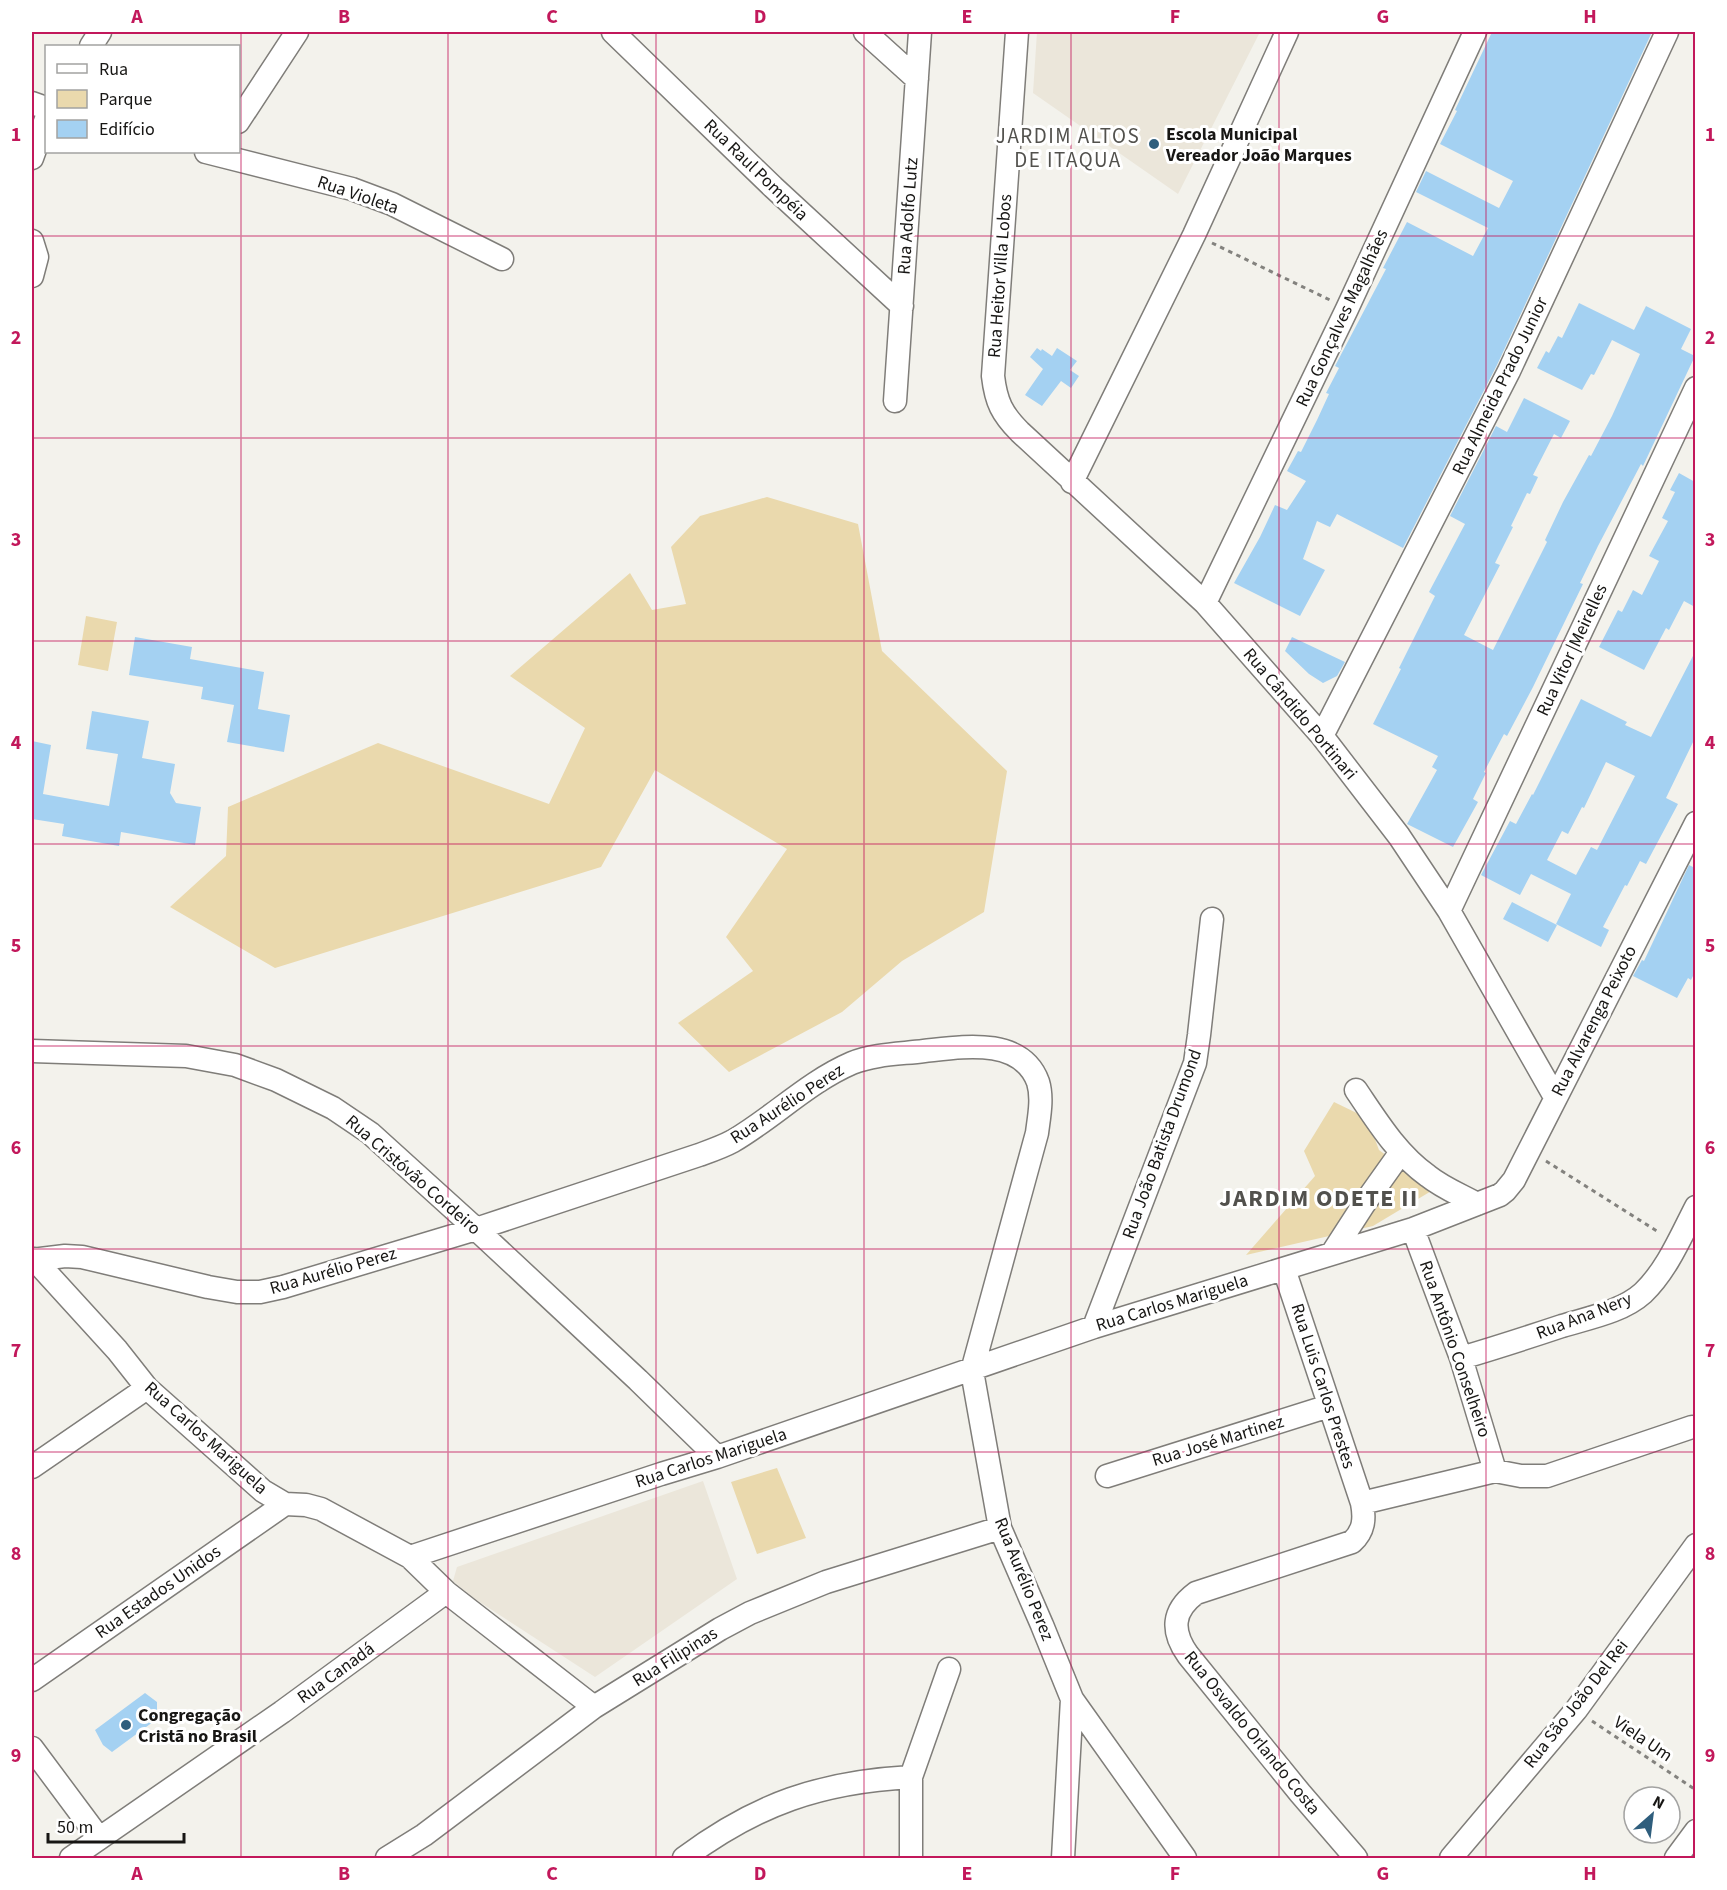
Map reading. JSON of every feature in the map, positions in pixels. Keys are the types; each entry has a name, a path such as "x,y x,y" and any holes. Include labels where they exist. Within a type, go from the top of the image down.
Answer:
{"street":[{"path":"92,45 100,32"},
{"path":"240,119 297,32"},
{"name":"Rua Raul Pompéia","path":"613,32 773,187 902,306"},
{"path":"865,32 917,79"},
{"name":"Rua Adolfo Lutz","path":"895,401 920,32"},
{"name":"Rua Heitor Villa Lobos","path":"993,376 1017,32"},
{"path":"1072,482 1194,235 1287,32"},
{"name":"Rua Gonçalves Magalhães","path":"1205,603 1347,309 1475,32"},
{"name":"Rua Almeida Prado Junior","path":"1322,736 1509,371 1667,32"},
{"path":"32,158 45,122"},
{"name":"Rua Violeta","path":"218,153 352,189 392,204 502,259"},
{"name":"Rua Cândido Portinari","path":"993,376 995,392 1005,417 1072,482 1205,603 1322,736 1399,836 1449,911 1555,1097"},
{"name":"Rua Vitor |Meirelles","path":"1449,911 1695,388"},
{"name":"Rua Alvarenga Peixoto","path":"1477,1204 1505,1191 1514,1180 1695,823"},
{"name":"Rua João Batista Drumond","path":"1094,1327 1195,1063 1212,919"},
{"name":"Rua Aurélio Perez","path":"33,1260 65,1256 82,1257 208,1287 237,1292 260,1292 476,1228 699,1155 731,1142 831,1073 853,1062 870,1057 972,1046 1005,1052 1027,1066 1038,1082 1040,1109 1037,1132 972,1371 1000,1528 1072,1699 1063,1858"},
{"name":"Rua Cristóvão Cordeiro","path":"32,1051 186,1056 235,1065 276,1080 333,1108 370,1134 476,1228 717,1457"},
{"path":"1356,1090 1401,1152 1428,1176 1477,1204"},
{"path":"1333,1252 1401,1152"},
{"name":"Rua Carlos Mariguela","path":"33,1260 117,1350 147,1388 263,1491 285,1504 306,1505 321,1509 410,1557 717,1457 972,1371 1094,1327 1413,1229 1477,1204"},
{"name":"Rua Ana Nery","path":"1461,1358 1597,1316 1627,1304 1652,1282 1677,1244 1695,1207"},
{"name":"Rua Antônio Conselheiro","path":"1413,1229 1461,1358 1495,1471"},
{"name":"Rua Luis Carlos Prestes","path":"1284,1269 1362,1503"},
{"path":"32,1467 147,1388"},
{"name":"Rua José Martinez","path":"1107,1476 1329,1406"},
{"path":"1362,1503 1495,1471 1521,1476 1547,1476 1692,1427"},
{"name":"Rua Osvaldo Orlando Costa","path":"1356,1858 1188,1655 1177,1634 1179,1612 1185,1602 1196,1593 1352,1542 1358,1536 1365,1517 1362,1503"},
{"name":"Rua Estados Unidos","path":"32,1680 285,1504"},
{"name":"Rua Filipinas","path":"387,1858 424,1835 594,1707 720,1629 750,1613 826,1582 1000,1528"},
{"name":"Rua São João Del Rei","path":"1451,1858 1576,1710 1695,1545"},
{"path":"410,1557 446,1592 594,1707"},
{"name":"Rua Canadá","path":"71,1858 282,1712 446,1592"},
{"path":"911,1858 911,1777 949,1669"},
{"path":"1072,1699 1185,1858"},
{"path":"32,1748 99,1838"},
{"path":"684,1858 716,1835 756,1812 792,1798 852,1783 911,1777"},
{"path":"1676,1858 1695,1831"}],"path":[{"path":"1194,235 1347,309"},
{"path":"1529,1150 1677,1244"},
{"name":"Viela Um","path":"1576,1710 1695,1790"}],"shaded area":[{"name":"Escola Municipal Vereador João Marques","path":"1037,32 1260,32 1178,194 1033,93"},
{"path":"703,1481 737,1579 595,1677 472,1597 453,1581 457,1567"}],"green space":[{"path":"767,497 858,524 882,651 1007,771 984,912 902,961 842,1012 729,1072 678,1023 753,971 726,937 787,849 655,770 601,867 275,968 170,907 226,856 228,807 378,743 549,804 585,728 510,676 630,573 652,610 686,604 671,547 700,516"},
{"path":"86,616 117,622 108,671 78,665"},
{"path":"1334,1102 1367,1118 1379,1150 1433,1190 1373,1226 1246,1255 1315,1176 1304,1151"},
{"path":"777,1468 806,1538 757,1554 731,1482"}],"building":[{"path":"1492,32 1652,32 1497,365 1403,548 1337,514 1330,527 1317,521 1303,559 1325,570 1300,616 1234,583 1275,505 1287,510 1306,481 1287,471 1298,451 1301,452 1317,420 1329,394 1326,393 1339,368 1335,366 1386,269 1383,268 1407,222 1473,256 1488,228 1416,192 1426,171 1499,208 1513,181 1440,144"},
{"path":"1579,303 1634,330 1646,306 1691,329 1681,349 1695,356 1643,466 1641,464 1598,546 1580,583 1583,584 1533,687 1507,736 1504,734 1484,772 1486,773 1473,799 1478,802 1453,847 1407,824 1437,770 1432,767 1438,756 1373,724 1435,596 1429,592 1465,524 1450,516 1496,426 1507,432 1524,398 1570,421 1561,438 1554,434 1533,475 1538,477 1530,494 1527,493 1511,526 1513,527 1495,563 1500,565 1464,635 1493,650 1547,542 1545,540 1563,502 1612,416 1640,354 1612,340 1594,375 1591,374 1582,390 1537,368 1546,351 1549,353 1558,336 1562,338"},
{"path":"1037,348 1052,356 1057,348 1077,361 1070,370 1079,376 1071,388 1061,381 1042,406 1025,395 1043,369 1030,357"},
{"path":"1679,473 1695,482 1695,607 1684,601 1669,630 1666,628 1644,670 1599,647 1618,610 1622,612 1633,590 1642,595 1659,561 1649,556 1668,521 1662,518 1675,492 1670,490"},
{"path":"135,637 192,647 190,659 264,672 258,709 290,715 284,752 227,742 234,705 201,699 203,687 129,675"},
{"path":"1292,637 1345,662 1337,676 1323,683 1309,674 1285,651"},
{"path":"1695,652 1695,738 1666,798 1678,804 1646,864 1640,861 1627,886 1625,885 1603,927 1609,930 1601,947 1556,924 1571,894 1531,874 1520,895 1481,875 1510,821 1516,824 1533,795 1581,699 1627,722 1625,725 1651,737","holes":["1606,762 1635,776 1597,850 1591,847 1576,875 1547,860 1562,831 1568,834 1582,807 1584,808"]},
{"path":"92,711 149,721 142,758 175,764 170,793 176,803 201,807 195,845 121,832 119,846 62,836 64,824 32,819 32,741 51,745 43,794 109,806 118,754 86,749"},
{"path":"1689,865 1695,868 1695,972 1691,980 1688,978 1677,998 1633,976 1642,960 1644,961"},
{"path":"1512,902 1557,925 1548,942 1503,919"},
{"name":"Congregação Cristã no Brasil","path":"145,1693 157,1702 157,1719 112,1752 103,1745 95,1730"}],"place":[{"name":"Escola Municipal Vereador João Marques","path":"1154,144"},
{"name":"Congregação Cristã no Brasil","path":"126,1725"}],"district":[{"name":"JARDIM ALTOS DE ITAQUA","path":"1068,148"},
{"name":"JARDIM ODETE II","path":"1319,1198"}]}
